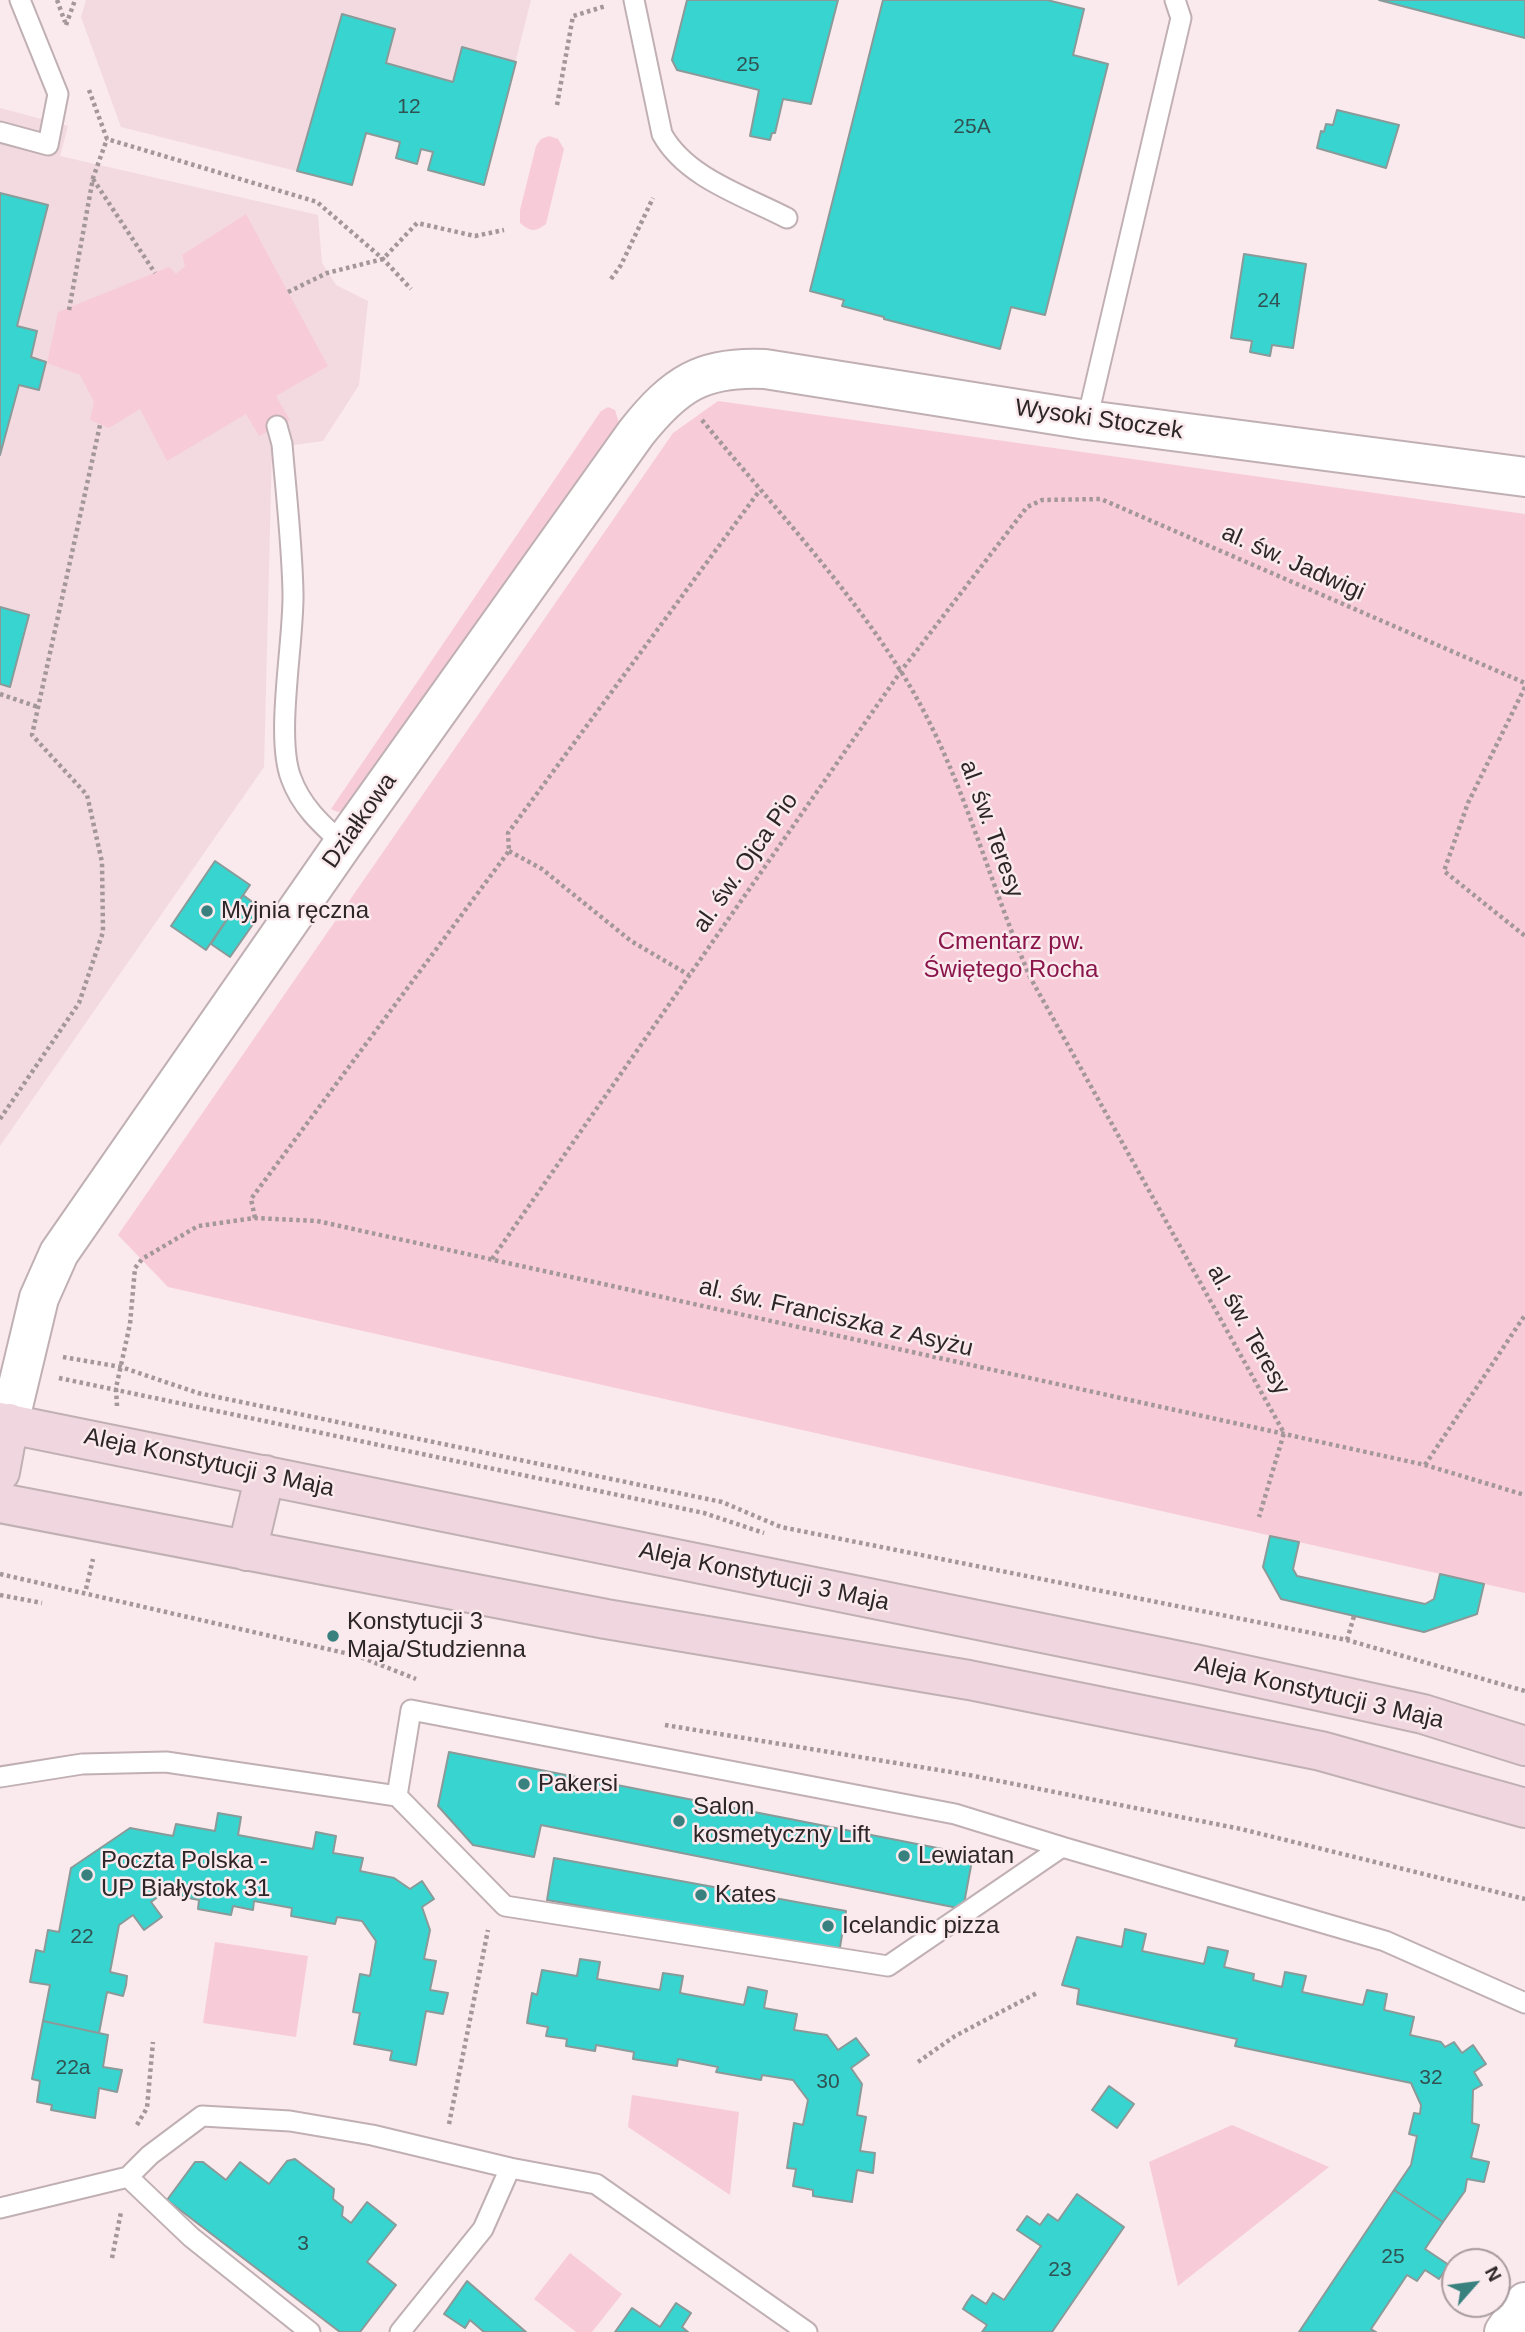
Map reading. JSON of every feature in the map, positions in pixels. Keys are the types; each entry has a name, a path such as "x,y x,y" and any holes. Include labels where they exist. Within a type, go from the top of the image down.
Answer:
{"main road":[{"path":"0,1472 5,1422"},
{"name":"Aleja Konstytucji 3 Maja","path":"5,1422 1226,1671 1423,1714 1525,1746"},
{"path":"247,1552 265,1475"},
{"path":"0,1503 606,1619 969,1680 1240,1734 1321,1751 1525,1808"}],"street":[{"name":"Wysoki Stoczek","path":"687,402 723,369 765,369 1087,420 1525,477"},
{"name":"Działkowa","path":"5,1422 22,1372 39,1298 59,1253 343,844 636,433 687,402"},
{"path":"1504,2332 1525,2302"}],"lane":[{"path":"0,132 48,145 58,94 20,0"},
{"path":"634,0 662,134 668,144 694,170 787,218"},
{"path":"1087,420 1181,18 1175,0"},
{"path":"277,426 282,444 293,593 286,735 289,775 298,796 313,816 343,844"},
{"path":"397,1796 411,1710 955,1814 1385,1941 1525,2003"},
{"path":"0,1777 82,1764 166,1762 397,1796 505,1906 888,1966 1062,1847"},
{"path":"0,2208 128,2177 150,2155 202,2116 290,2121 372,2135 510,2168 596,2184 807,2332"},
{"path":"401,2330 482,2229 510,2168"},
{"path":"128,2177 191,2237 310,2332"}],"path":[{"path":"57,0 71,38"},
{"path":"66,26 75,0"},
{"path":"557,105 573,16 612,4"},
{"path":"69,310 93,178 107,139 84,76"},
{"path":"89,113 98,115"},
{"path":"107,139 317,202 383,260 411,289"},
{"path":"93,178 155,273"},
{"path":"611,279 621,265 653,198"},
{"path":"288,292 327,272 383,260 417,223 475,236 505,230"},
{"name":"al. św. Teresy","path":"687,402 841,588 901,671 950,766 985,853 1004,916 1030,977 1284,1433"},
{"path":"0,1119 79,1003 103,932 102,862 87,795 32,735 100,425"},
{"path":"255,1218 251,1199 509,851 508,833 760,490"},
{"name":"al. św. Jadwigi","path":"1042,500 1090,498 1111,503 1525,685"},
{"name":"al. św. Ojca Pio","path":"492,1259 901,671 1016,518 1027,507 1042,500"},
{"path":"1525,685 1468,803 1444,871 1525,936"},
{"path":"0,694 38,707"},
{"path":"509,851 542,870 631,941 689,975"},
{"name":"al. św. Franciszka z Asyżu","path":"121,1367 134,1299 135,1268 142,1259 198,1226 255,1218 317,1222 1284,1433 1425,1465 1525,1495"},
{"path":"1425,1465 1525,1315"},
{"path":"116,1388 121,1367 198,1393 722,1502 781,1527 1347,1640 1525,1691"},
{"path":"22,1372 116,1388 704,1513 769,1535"},
{"path":"1259,1517 1284,1433"},
{"path":"0,1574 358,1656 417,1679"},
{"path":"0,1595 42,1603"},
{"path":"1347,1640 1354,1616"},
{"path":"654,1723 969,1775 1227,1826 1525,1899"},
{"path":"446,2153 452,2106 495,1895"},
{"path":"918,2062 955,2036 1037,1993"},
{"path":"132,2135 147,2108 153,2042"},
{"path":"112,2258 128,2177"}],"shaded area":[{"path":"86,0 531,0 484,185 428,170 433,151 421,149 417,164 396,158 400,142 367,133 352,185 121,127 81,17"},
{"path":"0,108 68,126 60,156 318,215 322,263 336,285 368,301 359,385 323,441 272,448 264,767 0,1146"}],"green space":[{"path":"549,136 558,139 564,149 546,224 536,230 530,229 520,223 520,210 536,146 541,139"},
{"path":"246,214 328,366 276,396 290,420 259,436 246,414 167,461 140,409 109,428 90,420 94,402 80,375 47,363 58,312 169,267 176,274 185,266 182,255"},
{"name":"Cmentarz pw. Świętego Rocha","path":"718,401 1525,514 1525,1593 168,1287 118,1235 673,433"},
{"path":"608,407 615,410 619,423 615,434 350,809 338,812 331,809 601,411"},
{"path":"215,1942 308,1956 296,2037 203,2023"},
{"path":"632,2095 739,2112 730,2195 628,2127"},
{"path":"1232,2125 1329,2167 1178,2286 1149,2162"},
{"path":"570,2253 622,2294 592,2332 576,2332 534,2299"}],"building":[{"path":"687,0 838,0 811,104 783,99 775,133 772,133 770,140 750,136 759,90 677,70 672,60"},
{"path":"883,0 1047,0 1084,9 1073,55 1108,64 1045,315 1011,307 1000,349 884,319 842,306 844,300 810,291"},
{"path":"1379,0 1525,0 1525,38"},
{"path":"342,14 395,29 386,63 453,82 462,47 516,62 484,185 428,170 433,152 421,149 417,164 396,158 400,142 366,133 352,185 297,171"},
{"path":"1337,110 1399,125 1386,168 1317,148 1321,131 1324,132 1326,124 1333,125"},
{"path":"0,193 48,205 17,326 37,331 31,357 46,362 39,390 19,385 0,455"},
{"path":"1244,254 1306,264 1293,348 1272,345 1270,356 1250,352 1252,341 1231,338"},
{"path":"0,607 29,615 10,687 0,684"},
{"name":"Myjnia ręczna","path":"215,861 250,885 206,950 171,926"},
{"path":"243,895 263,910 230,957 211,944"},
{"path":"1270,1536 1299,1542 1293,1569 1297,1576 1425,1604 1434,1599 1440,1574 1484,1584 1477,1614 1424,1632 1281,1599 1263,1567"},
{"path":"449,1752 973,1855 963,1909 541,1825 534,1857 473,1845 438,1806"},
{"path":"218,1813 241,1817 238,1835 313,1849 316,1832 336,1836 333,1853 363,1858 360,1871 394,1878 410,1889 422,1881 434,1899 422,1907 430,1930 424,1959 436,1961 430,1990 448,1993 443,2014 426,2011 416,2065 390,2060 392,2051 354,2044 360,2013 353,2012 360,1974 370,1976 376,1941 362,1921 337,1917 335,1924 291,1916 292,1908 254,1901 253,1910 233,1906 231,1915 198,1909 199,1900 163,1893 151,1902 162,1917 144,1930 133,1915 119,1925 110,1972 127,1976 126,1985 123,1996 107,1992 99,2033 43,2021 50,1985 30,1982 36,1950 44,1952 48,1930 59,1932 71,1868 130,1828 173,1836 176,1824 215,1831"},
{"path":"554,1858 846,1911 839,1953 547,1900"},
{"path":"1125,1929 1146,1934 1142,1951 1204,1964 1208,1947 1228,1951 1224,1967 1254,1974 1253,1980 1282,1987 1285,1972 1306,1976 1302,1992 1363,2005 1367,1990 1387,1994 1384,2010 1414,2017 1410,2035 1441,2042 1445,2047 1454,2042 1462,2053 1473,2045 1486,2064 1474,2072 1482,2085 1473,2090 1472,2123 1479,2125 1471,2158 1489,2162 1484,2182 1467,2179 1465,2191 1443,2222 1394,2190 1411,2165 1417,2136 1409,2134 1414,2113 1420,2114 1421,2105 1411,2083 1235,2046 1237,2039 1077,2004 1079,1989 1062,1985 1077,1937 1122,1947"},
{"path":"580,1959 600,1962 597,1979 660,1990 663,1973 683,1976 680,1993 744,2005 748,1987 767,1991 764,2008 797,2014 794,2030 827,2035 838,2050 856,2038 869,2055 851,2068 862,2084 857,2115 866,2117 860,2151 875,2153 873,2173 857,2170 852,2202 813,2196 813,2190 793,2186 796,2169 787,2168 794,2123 803,2125 808,2100 793,2080 762,2075 761,2080 716,2072 718,2067 678,2059 677,2066 633,2059 634,2052 596,2045 595,2051 566,2046 567,2039 546,2036 548,2027 527,2023 532,1993 537,1995 542,1970 577,1976"},
{"path":"43,2021 108,2035 103,2067 122,2070 117,2092 99,2088 95,2118 51,2110 52,2105 37,2102 40,2081 32,2079"},
{"path":"1109,2086 1134,2104 1117,2128 1092,2110"},
{"path":"295,2159 334,2189 333,2199 343,2207 342,2216 351,2223 367,2202 396,2225 367,2262 396,2285 360,2332 340,2332 167,2200 195,2162 203,2162 226,2180 240,2162 269,2184 287,2161"},
{"path":"1394,2190 1443,2222 1425,2249 1441,2260 1441,2276 1439,2279 1425,2270 1417,2281 1407,2275 1371,2329 1376,2332 1299,2332"},
{"path":"1077,2194 1124,2227 1052,2332 982,2332 987,2325 963,2309 967,2302 972,2295 986,2304 993,2293 1004,2300 1041,2246 1017,2230 1027,2216 1040,2225 1048,2214 1058,2221"},
{"path":"467,2281 526,2332 484,2332 470,2320 465,2328 444,2314"},
{"path":"676,2303 691,2313 682,2327 688,2332 615,2332 632,2308 660,2327"}],"place":[{"name":"Myjnia ręczna","path":"207,911"},
{"name":"Konstytucji 3 Maja/Studzienna","path":"333,1636"},
{"name":"Pakersi","path":"524,1784"},
{"name":"Salon kosmetyczny Lift","path":"679,1821"},
{"name":"Lewiatan","path":"904,1856"},
{"name":"Poczta Polska - UP Białystok 31","path":"87,1875"},
{"name":"Kates","path":"701,1895"},
{"name":"Icelandic pizza","path":"828,1926"}]}
